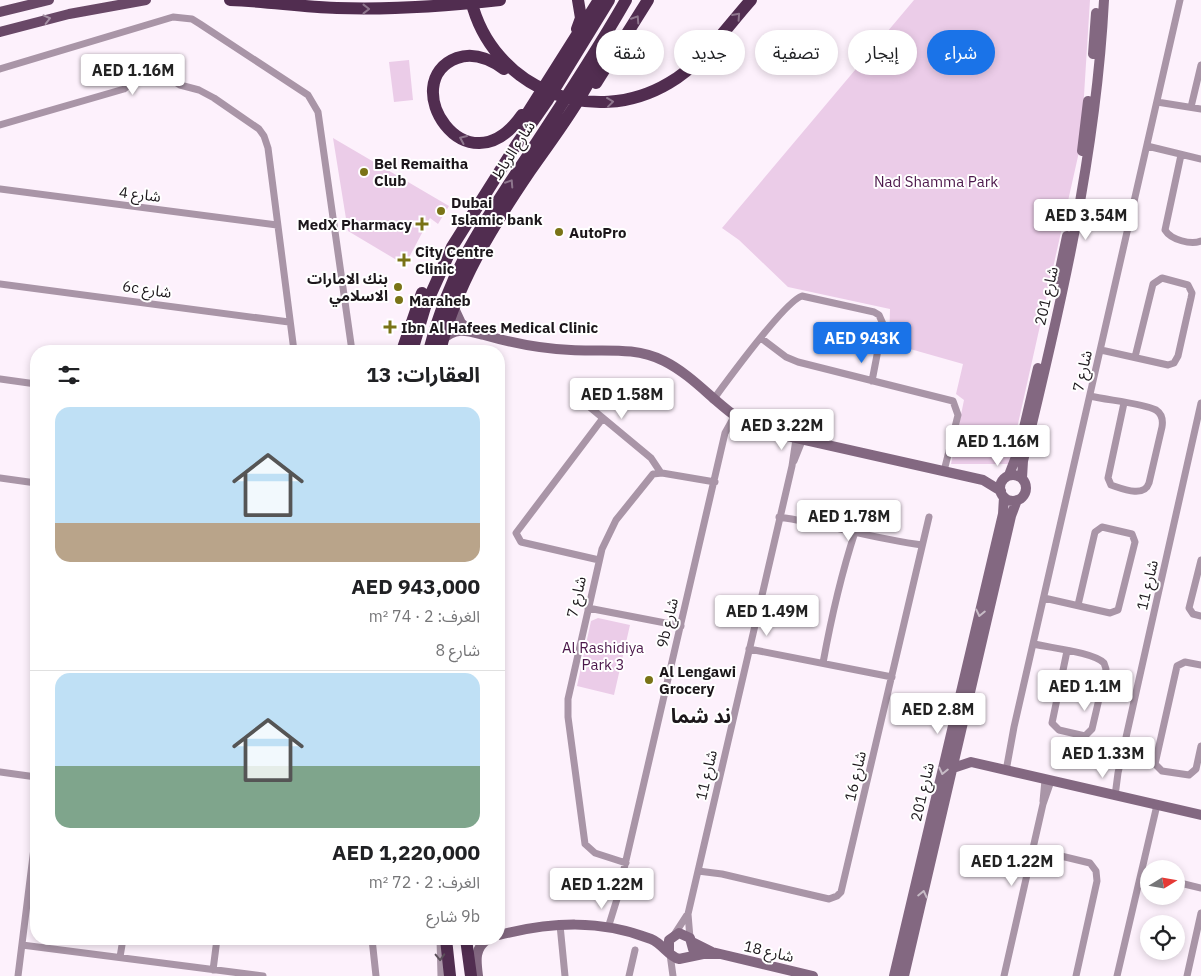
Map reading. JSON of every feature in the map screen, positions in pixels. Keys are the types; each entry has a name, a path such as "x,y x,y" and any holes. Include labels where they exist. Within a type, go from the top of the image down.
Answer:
{"highway":[{"path":"230,0 334,8 376,9 459,5 500,0"},
{"path":"471,0 482,30 491,46 510,68 548,93 574,101 601,103 631,98 660,88 686,71 752,0"},
{"path":"571,46 581,18 578,0"},
{"path":"404,345 412,318 447,238 599,0"},
{"name":"شارع الرباط","path":"414,345 425,307 452,247 609,0"},
{"name":"شارع الرباط","path":"608,30 626,0"},
{"path":"559,130 601,77 648,0"},
{"name":"شارع الرباط","path":"430,345 449,288 473,239 596,49"},
{"path":"526,80 514,77 491,60 479,56 457,58 441,70 434,83 433,100 437,115 445,128 468,142 495,141 505,134 532,100 541,92"},
{"path":"441,345 454,308 487,238 559,130 596,68"},
{"path":"447,945 450,976"},
{"path":"467,945 471,976"}],"main road":[{"path":"0,12 49,0"},
{"path":"0,32 69,14 146,0"}],"street":[{"name":"شارع 201","path":"1008,476 1016,459 1053,304 1074,199 1090,86 1097,0"},
{"name":"شارع 201","path":"1022,478 1023,461 1081,200 1097,87 1104,0"},
{"name":"شارع 7","path":"1005,770 1180,0"},
{"path":"0,69 172,17 182,17 200,24 308,95 318,112 351,345"},
{"path":"1191,107 1201,65"},
{"path":"0,125 120,90 142,76 154,72 163,74 180,86 209,95 256,126 264,136 267,144 293,345"},
{"path":"1156,102 1201,109"},
{"path":"1147,146 1201,159"},
{"path":"1181,155 1165,230 1173,238 1193,242 1201,241"},
{"name":"شارع 4","path":"0,189 277,226"},
{"path":"1101,350 1168,365 1176,360 1192,293 1188,285 1162,278 1153,284 1135,357"},
{"name":"6c شارع","path":"0,284 289,322"},
{"path":"711,398 794,300 807,296 880,315 883,324 871,380"},
{"path":"454,308 462,323 471,331"},
{"path":"442,345 453,332 471,331 510,342 553,349 623,350 641,353 673,366 737,419 760,430 983,480 1016,475 1022,478 1026,489 1023,496 1017,500 1003,494 983,480"},
{"path":"762,337 774,349 798,362 953,402 958,415 947,472"},
{"path":"0,379 30,383"},
{"path":"1090,396 1124,403 1156,410 1163,420 1148,486 1140,492 1111,485 1108,478 1124,403"},
{"path":"580,400 651,458 657,474 692,478 714,484"},
{"name":"شارع 11","path":"1113,795 1201,403"},
{"path":"599,560 521,542 516,536 517,529 603,418"},
{"name":"9b شارع","path":"610,929 724,441 737,419"},
{"name":"شارع 11","path":"691,940 688,914 780,514 799,440"},
{"name":"شارع 7","path":"626,861 592,852 584,842 568,711 570,688 605,540 616,520 657,474"},
{"path":"1003,494 1001,483 1008,476"},
{"path":"0,478 30,482"},
{"name":"شارع 201","path":"894,976 1004,514 1003,494"},
{"name":"شارع 201","path":"904,976 1011,516 1017,500"},
{"path":"780,514 922,548"},
{"name":"شارع 16","path":"698,869 825,898 834,898 839,894 842,889 929,517"},
{"path":"1044,598 1110,613 1118,610 1135,542 1132,534 1102,527 1095,532 1078,605"},
{"path":"821,663 852,532"},
{"path":"1201,560 1189,608 1193,614 1201,616"},
{"path":"588,606 680,628"},
{"path":"1034,644 1067,651 1098,659 1106,666 1092,729 1085,736 1059,730 1052,723 1067,651"},
{"path":"750,646 891,679"},
{"path":"1201,665 1184,662 1177,666 1155,764 1162,770 1189,776 1196,769 1201,746"},
{"path":"958,747 971,762"},
{"path":"953,768 971,762 1201,815"},
{"path":"0,772 30,776"},
{"path":"1004,976 1048,780"},
{"path":"1144,860 1156,805"},
{"path":"1032,849 1090,863 1096,871 1097,881 1076,976"},
{"path":"1117,976 1140,878"},
{"path":"18,976 30,880"},
{"path":"1185,884 1201,888"},
{"path":"1186,976 1201,913"},
{"name":"شارع 11","path":"673,935 688,914"},
{"path":"505,933 584,923 645,937 661,944 679,959 686,958"},
{"path":"560,925 565,976"},
{"path":"645,937 682,934 691,940 692,952 674,976"},
{"path":"673,935 668,943 674,976"},
{"name":"شارع 18","path":"691,940 719,954"},
{"path":"22,945 262,976"},
{"path":"120,957 122,945"},
{"path":"212,970 216,945"},
{"path":"373,945 376,976"},
{"path":"440,945 441,976"},
{"path":"478,976 478,951 483,945"},
{"path":"629,976 635,950"},
{"name":"شارع 18","path":"686,958 703,954 719,954 813,976"}],"green space":[{"name":"Nad Shamma Park","path":"914,0 1090,0 1081,143 1009,464 951,464 964,400 956,394 963,364 889,343 890,309 788,287 739,240 722,228 851,75 917,75 917,30 889,30"},
{"path":"409,60 413,100 394,102 389,62"},
{"name":"Bel Remaitha Club","path":"333,138 449,206 438,224 430,218 405,265 348,231"},
{"name":"Al Rashidiya Park 3","path":"598,618 630,625 614,695 577,686 591,621"}],"place":[{"name":"Bel Remaitha Club","path":"364,172"},
{"name":"Dubai Islamic bank","path":"441,211"},
{"name":"MedX Pharmacy","path":"422,224"},
{"name":"AutoPro","path":"559,232"},
{"name":"City Centre Clinic","path":"404,260"},
{"name":"بنك الامارات الاسلامي","path":"398,287"},
{"name":"Maraheb","path":"399,300"},
{"name":"Ibn Al Hafees Medical Clinic","path":"390,327"},
{"name":"Al Lengawi Grocery","path":"649,680"}],"district":[{"name":"ند شما","path":"701,715"}]}
